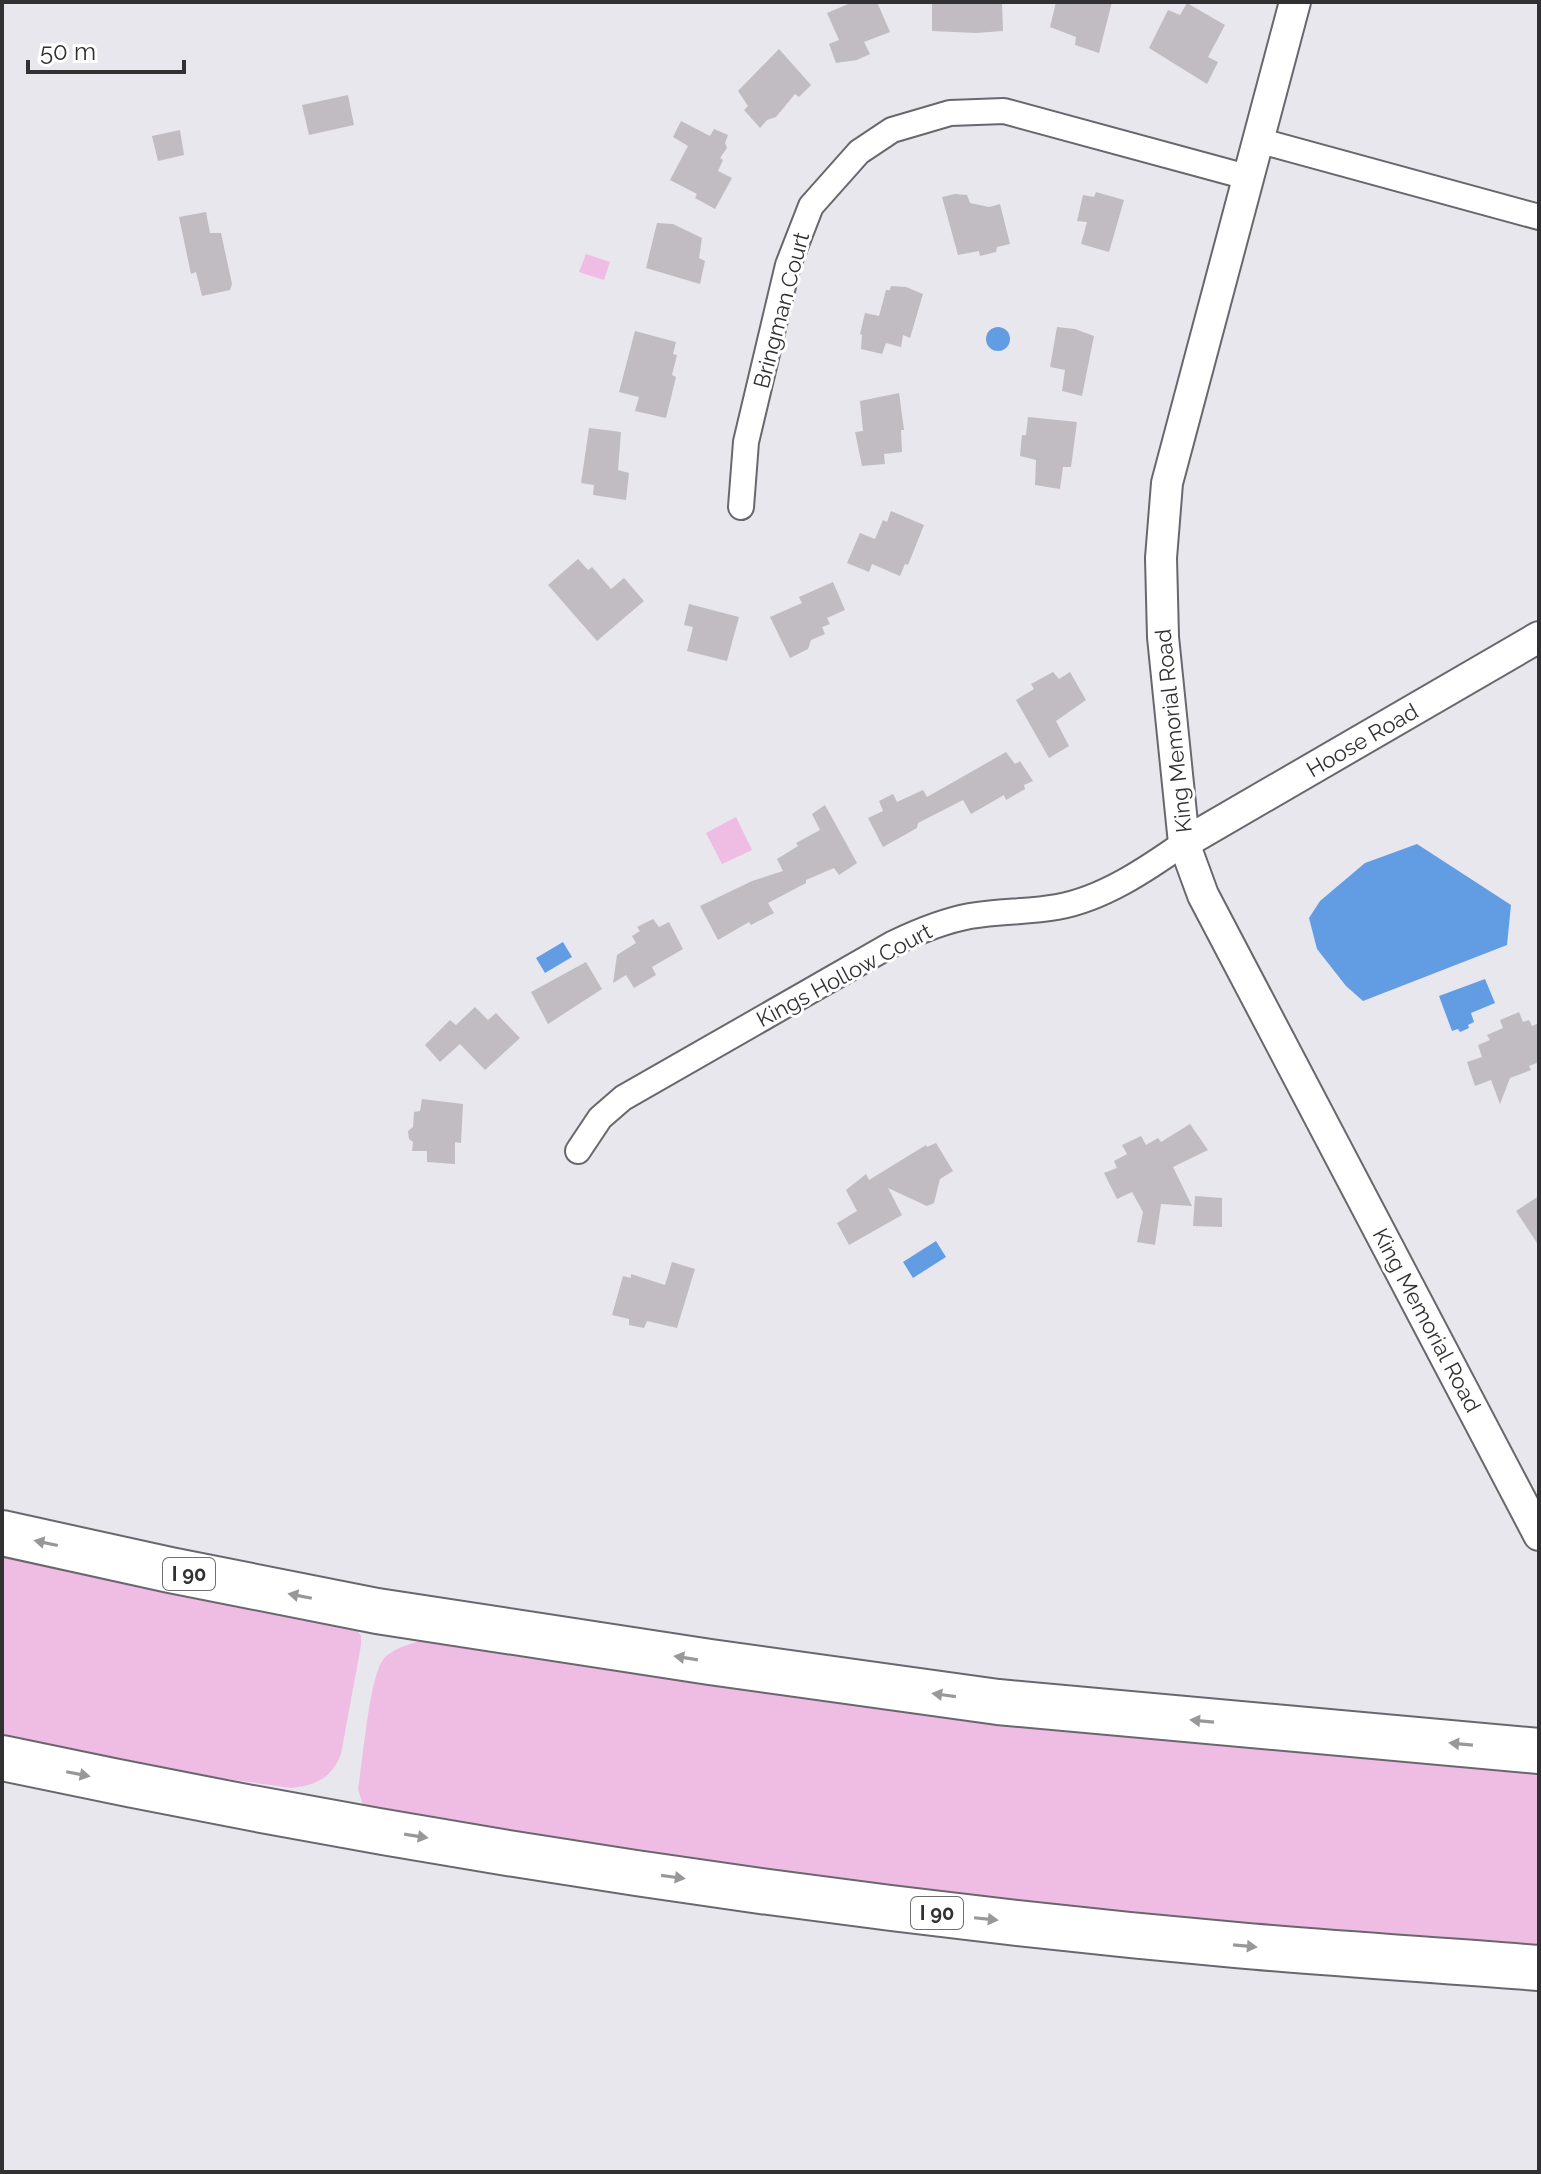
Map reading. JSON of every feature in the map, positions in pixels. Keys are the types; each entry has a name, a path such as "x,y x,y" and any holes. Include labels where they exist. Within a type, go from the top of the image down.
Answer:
{"highway":[{"name":"I 90","path":"2,1533 377,1611 725,1664 998,1702 1539,1751"},
{"name":"I 90","path":"2,1758 339,1823 747,1888 975,1918 1236,1945 1539,1968"}],"street":[{"name":"King Memorial Road","path":"1295,2 1167,483 1161,558 1163,637 1184,843 1203,895 1539,1535"},
{"name":"Bringman Court","path":"741,507 746,442 788,265 811,206 859,152 892,130 950,113 1004,111 1247,177"},
{"path":"1257,140 1539,217"},
{"name":"Hoose Road","path":"1184,843 1539,637"},
{"name":"Kings Hollow Court","path":"578,1151 600,1118 623,1098 894,943 927,928 970,916 1059,907 1094,896 1148,868 1184,843"}],"shaded area":[{"path":"586,254 610,262 604,280 579,272"},
{"path":"736,817 752,850 722,864 706,833"},
{"path":"2,1550 355,1628 361,1636 361,1645 337,1763 322,1779 291,1788 91,1760 2,1741"},
{"path":"419,1641 1539,1768 1539,1956 907,1892 371,1811 363,1805 358,1789 377,1674 388,1655"}],"water":[{"path":"998,327 1006,331 1010,339 1006,347 998,351 990,347 986,339 990,331"},
{"path":"1417,844 1511,905 1507,945 1363,1001 1346,986 1317,949 1309,918 1320,901 1365,863"},
{"path":"563,942 572,957 545,973 536,958"},
{"path":"1485,979 1495,1003 1471,1013 1474,1022 1468,1025 1469,1028 1452,1031 1439,996"},
{"path":"936,1241 946,1257 913,1278 903,1262"}],"building":[{"path":"853,2 877,2 890,32 864,42 870,54 857,60 836,63 829,44 839,40 827,13"},
{"path":"932,2 1002,2 1003,31 932,31"},
{"path":"1056,2 1112,2 1099,53 1075,45 1076,37 1050,27"},
{"path":"1187,3 1225,25 1208,57 1218,62 1207,84 1149,48 1168,10 1180,15"},
{"path":"779,49 811,85 799,97 795,94 776,117 767,120 760,128 744,110 748,106 738,91"},
{"path":"348,95 354,125 309,135 302,105"},
{"path":"681,121 710,136 714,129 728,135 727,148 720,158 723,160 718,171 732,178 715,209 695,198 697,194 670,180 688,146 673,137"},
{"path":"180,130 184,155 158,161 152,136"},
{"path":"1096,192 1124,200 1109,252 1081,244 1087,222 1077,221 1083,195 1094,197"},
{"path":"967,195 970,203 989,207 1000,204 1010,244 980,256 979,251 958,255 942,197"},
{"path":"206,212 210,233 221,233 232,284 230,290 202,296 196,272 191,274 179,217"},
{"path":"657,223 673,224 702,238 699,258 705,261 700,284 646,268"},
{"path":"891,286 906,287 923,294 910,338 903,335 901,347 886,343 882,354 861,349 860,334 865,313 879,316 886,290 890,290"},
{"path":"1057,327 1094,336 1082,396 1062,391 1065,370 1050,367"},
{"path":"635,331 676,342 673,354 677,355 672,375 676,377 666,418 635,411 639,397 619,392"},
{"path":"899,393 904,430 901,430 902,452 884,454 885,464 862,466 855,432 863,431 860,401"},
{"path":"1028,417 1077,422 1071,467 1063,467 1060,489 1035,485 1036,460 1020,456"},
{"path":"589,428 621,432 618,470 629,473 626,500 593,495 594,485 581,483"},
{"path":"891,511 924,525 908,565 905,564 900,576 872,564 869,572 847,563 860,533 875,539 883,520 887,522"},
{"path":"578,559 588,570 592,567 611,589 624,578 644,601 597,641 548,585"},
{"path":"833,582 845,610 827,618 830,624 822,627 825,634 811,640 808,649 790,658 770,617 802,603 799,597"},
{"path":"689,604 739,617 727,661 687,651 693,627 684,625"},
{"path":"1053,672 1059,679 1070,672 1086,700 1056,721 1069,746 1049,758 1016,700 1034,689 1031,684"},
{"path":"1006,752 1015,764 1020,761 1033,781 1024,785 1025,789 1006,800 1004,795 971,814 963,800 918,823 917,828 883,847 868,818 883,811 879,801 893,794 897,802 923,790 927,797"},
{"path":"825,805 857,863 839,875 834,868 806,880 806,883 768,903 774,913 751,925 749,922 718,940 700,906 752,881 783,871 777,859 798,846 796,843 820,830 812,814"},
{"path":"653,919 659,927 669,922 683,949 652,967 656,975 634,988 626,975 613,983 617,955 636,943 632,936 640,931 637,927"},
{"path":"586,962 602,989 548,1024 531,992"},
{"path":"475,1007 488,1020 496,1013 520,1038 485,1070 460,1044 440,1062 425,1045 450,1020 456,1025"},
{"path":"1519,1012 1523,1022 1529,1020 1532,1026 1539,1023 1539,1062 1529,1066 1531,1070 1510,1078 1500,1104 1491,1080 1475,1086 1467,1062 1482,1057 1478,1045 1490,1040 1487,1035 1503,1028 1500,1020"},
{"path":"422,1099 463,1104 461,1143 455,1142 455,1164 427,1162 427,1151 412,1151 413,1142 409,1139 408,1131 413,1127 414,1112 420,1111"},
{"path":"1190,1124 1208,1150 1173,1167 1192,1206 1161,1204 1155,1245 1137,1242 1143,1212 1132,1192 1117,1199 1104,1173 1117,1168 1114,1161 1127,1154 1122,1145 1141,1136 1146,1145 1158,1138 1161,1142"},
{"path":"936,1143 953,1171 940,1179 934,1203 927,1206 888,1188 902,1215 849,1245 837,1223 857,1211 846,1190 866,1174 869,1180 926,1145"},
{"path":"1195,1196 1222,1198 1222,1227 1193,1226"},
{"path":"1539,1196 1539,1246 1516,1211"},
{"path":"672,1262 695,1269 677,1328 647,1321 644,1328 629,1325 629,1319 612,1315 623,1276 631,1278 631,1274 665,1285"}]}
